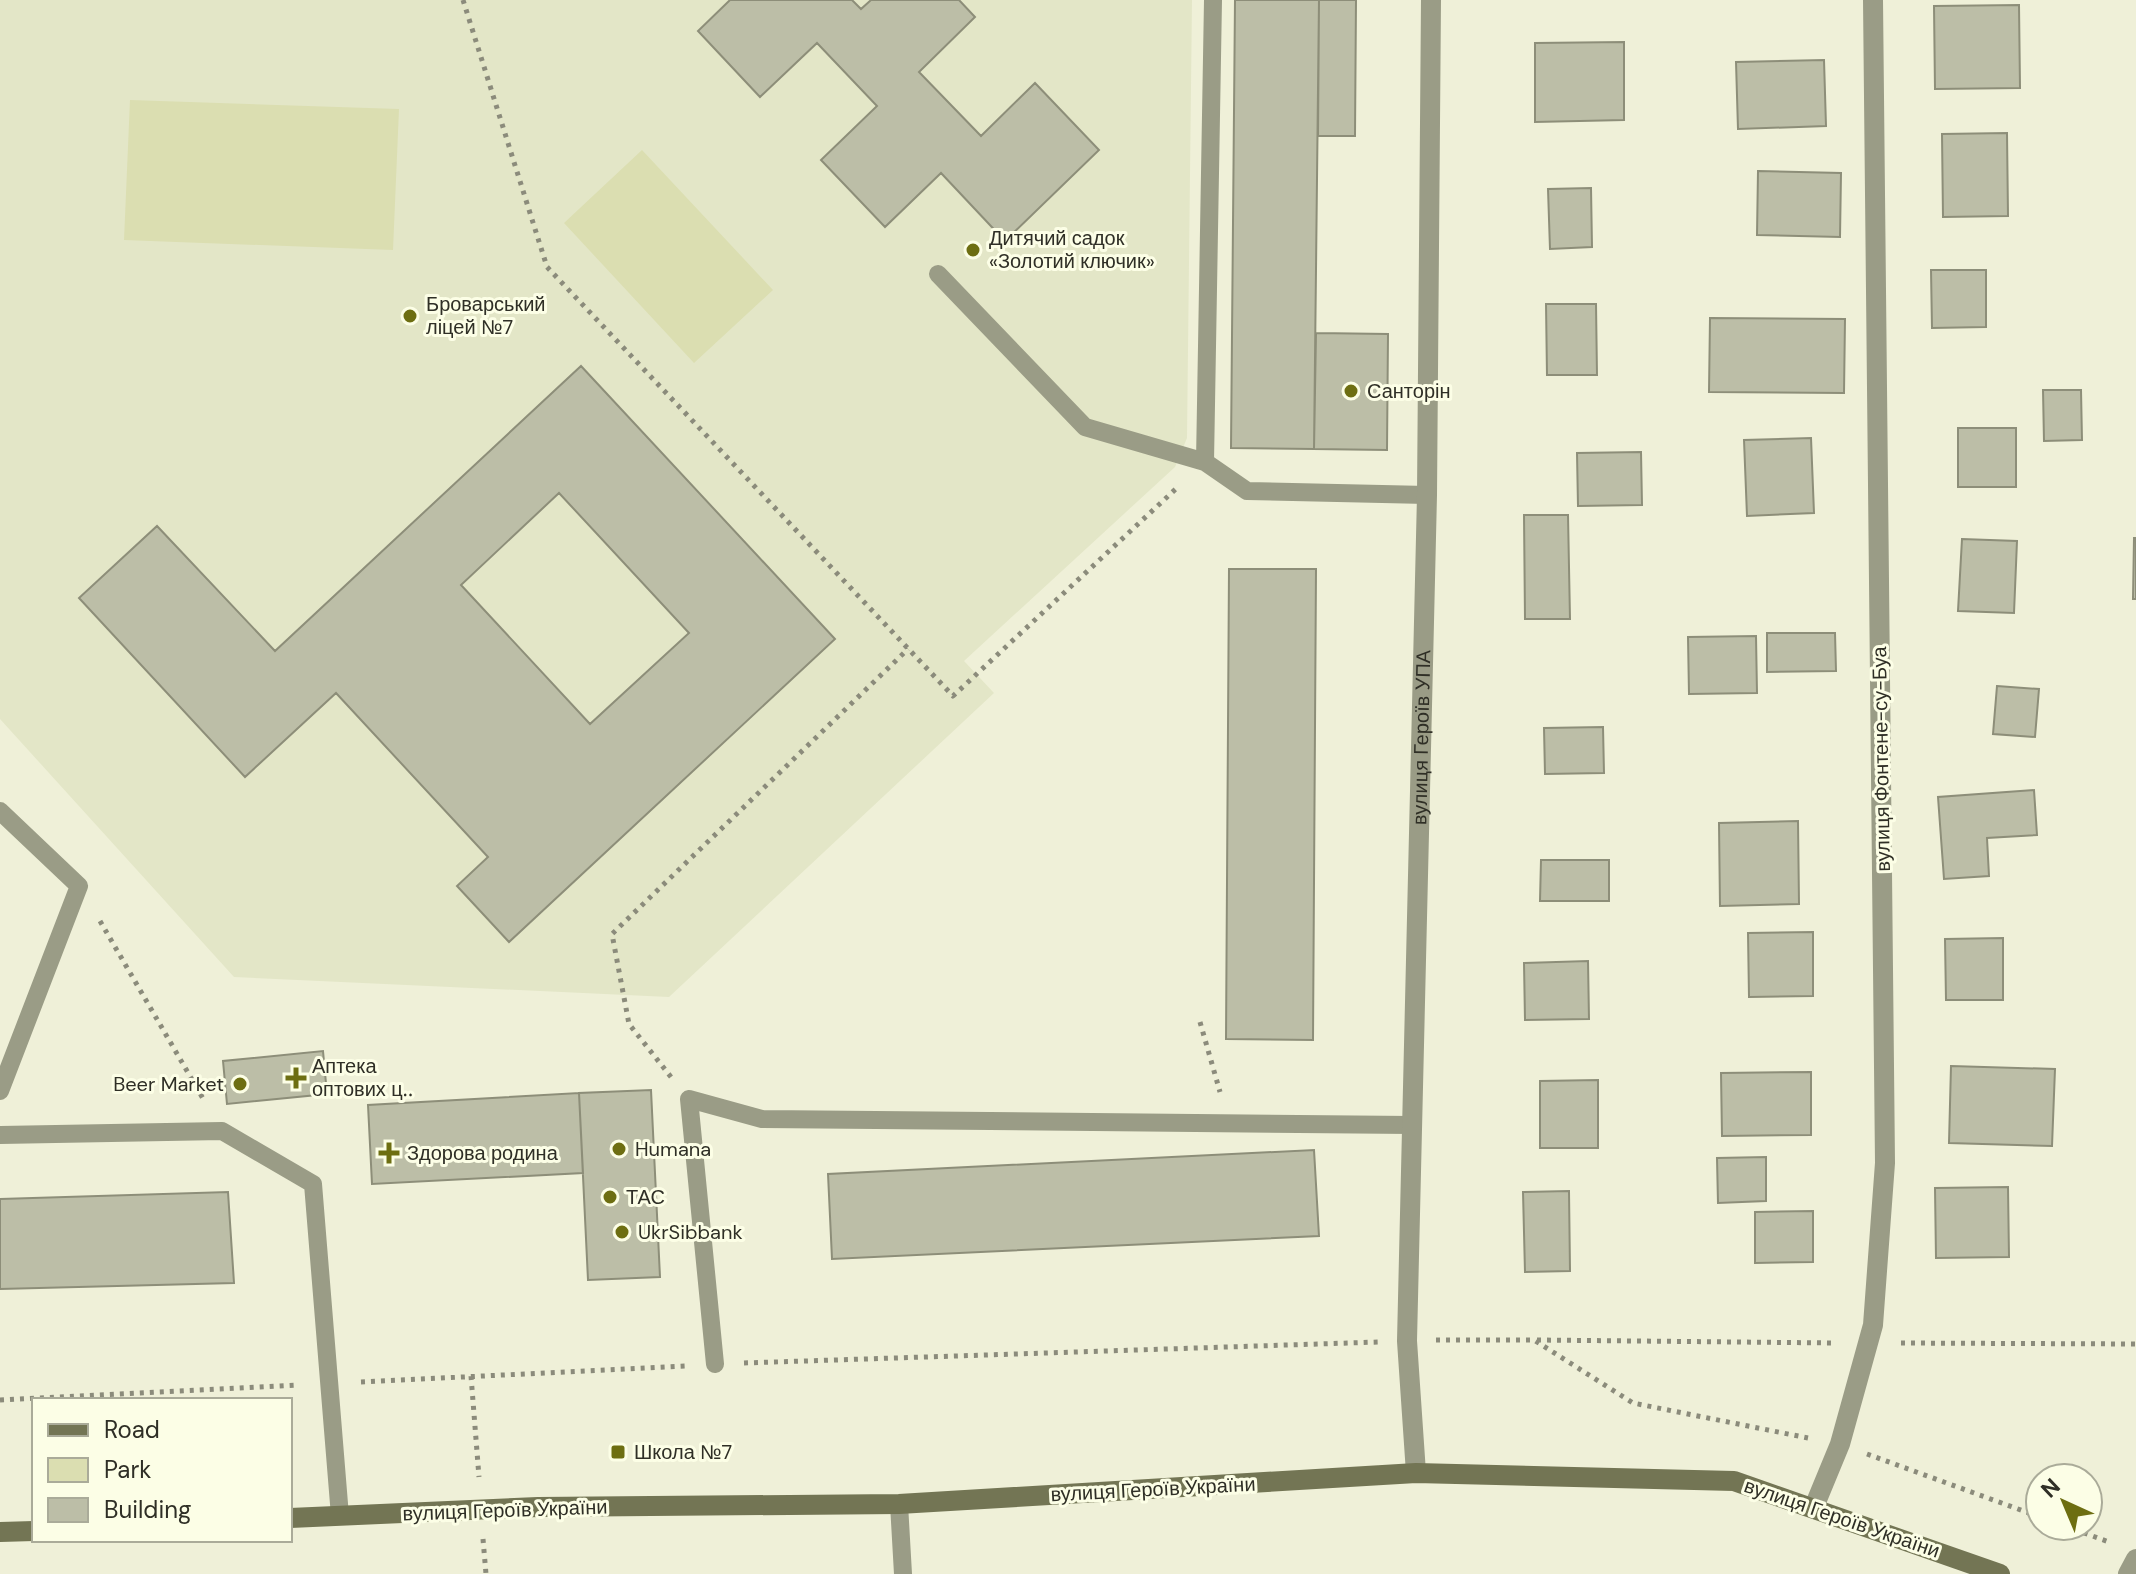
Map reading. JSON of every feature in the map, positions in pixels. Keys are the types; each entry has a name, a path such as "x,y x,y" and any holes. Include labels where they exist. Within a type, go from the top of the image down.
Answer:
{"main road":[{"name":"вулиця Героїв України","path":"292,1518 538,1507 899,1504 1416,1473 1734,1481 2000,1574"},
{"path":"0,1532 32,1531"}],"street":[{"name":"вулиця Героїв УПА","path":"1416,1473 1407,1341 1427,495 1431,0"},
{"name":"вулиця Фонтене-су-Буа","path":"1814,1507 1840,1444 1873,1325 1885,1163 1873,0"},
{"path":"2128,1574 2129,1553"}],"lane":[{"path":"1205,462 1213,0"},
{"path":"938,274 1085,427 1205,462 1247,491 1427,495"},
{"path":"0,811 79,886 0,1091"},
{"path":"715,1364 689,1099 762,1119 1412,1125"},
{"path":"0,1135 222,1131 313,1184 340,1516"},
{"path":"899,1504 903,1574"}],"path":[{"path":"463,0 547,267 953,696 1205,462"},
{"path":"689,1099 629,1024 612,934 908,649"},
{"path":"79,886 222,1131"},
{"path":"1200,1022 1229,1124"},
{"path":"41,1398 715,1364 1407,1341 1534,1340 1633,1403 1840,1444 2024,1511"},
{"path":"0,1400 32,1398"},
{"path":"2103,1542 2129,1553"}],"shaded area":[{"name":"Броварський ліцей №7","path":"0,0 1192,0 1187,438 1175,467 964,661 994,693 669,997 234,977 0,719"}],"green space":[{"path":"130,100 399,109 393,250 124,240"},
{"path":"642,150 773,290 694,363 564,223"}],"building":[{"path":"730,0 852,0 861,9 871,0 959,0 975,17 919,72 981,136 1035,83 1099,150 1005,241 941,173 885,227 821,160 877,106 817,43 760,97 698,31"},
{"path":"1235,0 1319,0 1314,449 1231,448"},
{"path":"1319,0 1356,0 1355,136 1318,136"},
{"path":"2019,5 2020,88 1935,89 1934,6"},
{"path":"1624,42 1624,120 1535,122 1535,43"},
{"path":"1824,60 1826,126 1738,129 1736,62"},
{"path":"2007,133 2008,216 1943,217 1942,134"},
{"path":"1758,171 1841,173 1840,237 1757,235"},
{"path":"1591,188 1592,247 1550,249 1548,189"},
{"path":"1931,270 1986,270 1986,327 1932,328"},
{"path":"1546,304 1596,304 1597,375 1547,375"},
{"path":"1710,318 1845,319 1844,393 1709,392"},
{"name":"Санторін","path":"1316,333 1388,334 1387,450 1314,449"},
{"path":"581,366 835,639 509,942 457,886 488,857 336,693 245,777 79,598 157,526 275,651","holes":["559,493 689,633 590,724 461,585"]},
{"path":"2043,390 2081,390 2082,440 2044,441"},
{"path":"1958,428 2016,428 2016,487 1958,487"},
{"path":"1811,438 1814,513 1747,516 1744,440"},
{"path":"1641,452 1642,505 1578,506 1577,453"},
{"path":"1524,515 1568,515 1570,619 1525,619"},
{"path":"2136,538 2136,599 2133,599"},
{"path":"1962,539 2017,541 2014,613 1958,611"},
{"path":"1229,569 1316,569 1313,1040 1226,1039"},
{"path":"1767,633 1835,633 1836,671 1767,672"},
{"path":"1756,636 1757,693 1689,694 1688,637"},
{"path":"1997,686 2039,689 2035,737 1993,734"},
{"path":"1603,727 1604,773 1545,774 1544,728"},
{"path":"2034,790 2037,835 1987,838 1989,876 1944,879 1938,797"},
{"path":"1798,821 1799,904 1720,906 1719,823"},
{"path":"1541,860 1609,860 1609,901 1540,901"},
{"path":"1813,932 1813,996 1749,997 1748,933"},
{"path":"2003,938 2003,1000 1946,1000 1945,939"},
{"path":"1588,961 1589,1019 1525,1020 1524,963"},
{"path":"323,1051 327,1094 227,1104 223,1061"},
{"path":"1951,1066 2055,1069 2052,1146 1949,1143"},
{"path":"1811,1072 1811,1135 1722,1136 1721,1073"},
{"path":"1598,1080 1598,1148 1540,1148 1540,1081"},
{"path":"651,1090 660,1277 588,1280 579,1093"},
{"path":"579,1093 583,1173 372,1184 368,1105"},
{"path":"1314,1150 1319,1236 832,1259 828,1174"},
{"path":"1766,1157 1766,1201 1718,1203 1717,1158"},
{"path":"2008,1187 2009,1257 1936,1258 1935,1188"},
{"path":"1569,1191 1570,1271 1525,1272 1523,1192"},
{"path":"228,1192 234,1283 0,1289 0,1199"},
{"path":"1813,1211 1813,1262 1755,1263 1755,1212"}],"place":[{"name":"Дитячий садок «Золотий ключик»","path":"973,250"},
{"name":"Броварський ліцей №7","path":"410,316"},
{"name":"Санторін","path":"1351,391"},
{"name":"Аптека оптових ц‥","path":"296,1078"},
{"name":"Beer Market","path":"240,1084"},
{"name":"Humana","path":"619,1149"},
{"name":"Здорова родина","path":"389,1153"},
{"name":"ТАС","path":"610,1197"},
{"name":"UkrSibbank","path":"622,1232"},
{"name":"Школа №7","path":"618,1452"}]}
